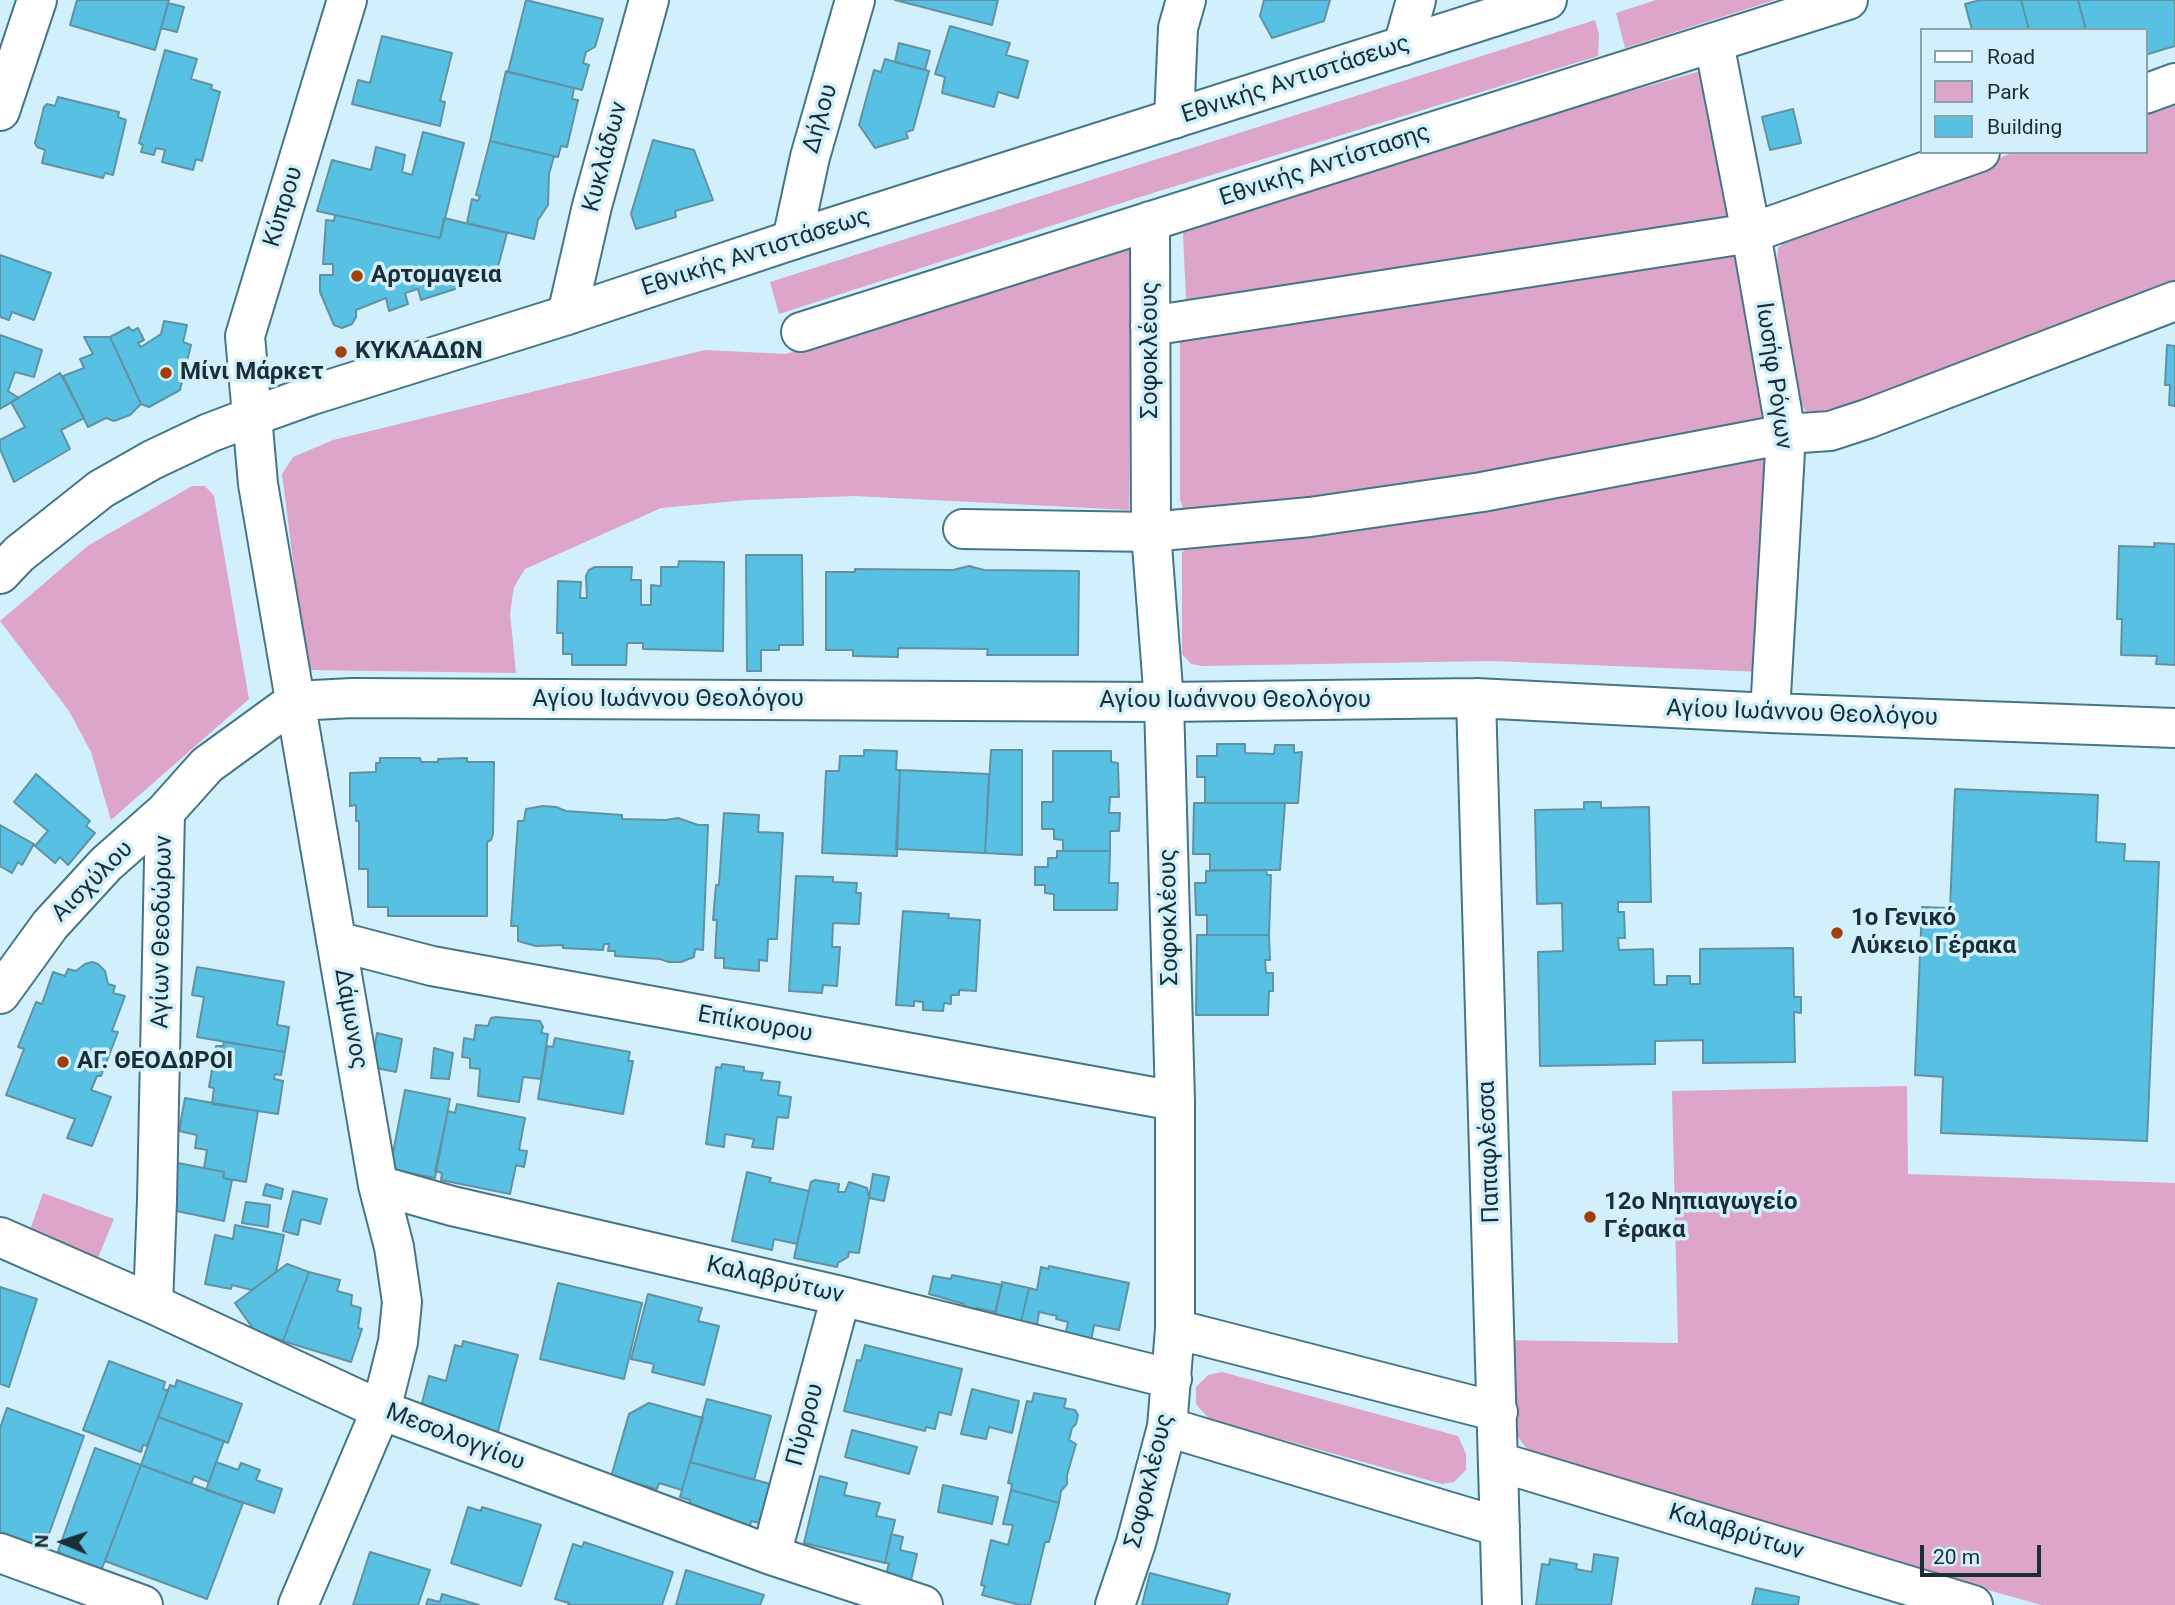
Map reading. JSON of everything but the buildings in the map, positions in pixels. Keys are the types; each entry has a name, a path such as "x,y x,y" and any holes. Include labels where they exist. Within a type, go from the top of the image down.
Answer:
{"street":[{"path":"0,111 37,0"},
{"name":"Κύπρου","path":"251,417 245,336 347,0"},
{"name":"Κυκλάδων","path":"567,315 593,206 649,0"},
{"name":"Δήλου","path":"792,240 810,157 855,0"},
{"path":"1174,119 1178,28 1185,0"},
{"path":"1403,46 1416,0"},
{"name":"Εθνικής Αντιστάσεως","path":"0,574 29,546 101,489 152,460 251,417 792,240 1546,0"},
{"name":"Εθνικής Αντίστασης","path":"801,332 1848,0"},
{"name":"Ιωσήφ Ρόγων","path":"1714,43 1786,435 1770,713"},
{"path":"2147,93 2175,83"},
{"path":"1150,326 1751,233 1974,154"},
{"name":"Σοφοκλέους","path":"1115,1605 1136,1543 1167,1427 1175,1329 1175,1101 1164,702 1151,532 1150,221"},
{"path":"963,529 1151,532 1310,517 1482,492 1786,435 1830,431 2175,301"},
{"name":"Δάμωνος","path":"251,417 258,484 295,701 378,1185 394,1247 402,1302 398,1342 381,1410 298,1605"},
{"name":"Αγίου Ιωάννου Θεολόγου","path":"295,701 352,698 1164,702 1476,698 2175,729"},
{"name":"Παπαφλέσσα","path":"1476,698 1502,1605"},
{"name":"Αισχύλου","path":"0,994 50,925 106,864 165,813 207,765 295,701"},
{"name":"Αγίων Θεοδώρων","path":"153,1304 165,813"},
{"name":"Επίκουρου","path":"336,941 432,966 1175,1101"},
{"name":"Καλαβρύτων","path":"378,1185 452,1206 841,1296 1172,1379"},
{"name":"Μεσολογγίου","path":"0,1237 153,1304 381,1410 771,1555 923,1605"},
{"name":"Πύρρου","path":"771,1555 841,1296"},
{"path":"1175,1329 1498,1412"},
{"path":"1167,1427 1500,1527"},
{"name":"Καλαβρύτων","path":"1499,1462 1973,1605"},
{"path":"0,1553 143,1605"}],"green space":[{"path":"1656,0 1775,0 1625,48 1616,13"},
{"path":"1595,20 1599,34 1598,56 1140,197 779,314 770,282"},
{"path":"1704,70 1735,220 1190,305 1186,298 1183,235 1186,224 1356,170"},
{"path":"2175,93 2175,281 1867,401 1819,411 1806,411 1800,403 1777,268 1778,248 1788,239 2010,154 2147,154 2147,103"},
{"path":"1132,246 1129,510 855,496 747,500 661,508 525,569 514,587 510,613 516,673 307,670 282,474 293,457 333,440 705,350 786,354"},
{"path":"1740,248 1768,424 1519,475 1190,511 1183,508 1180,500 1180,342 1183,335"},
{"path":"1765,454 1763,672 1491,661 1202,666 1191,664 1182,654 1182,553 1190,543"},
{"path":"192,486 205,486 214,496 249,699 111,820 91,752 69,711 0,621 89,545"},
{"path":"1907,1086 1908,1174 2175,1183 2175,1605 2042,1605 1539,1466 1503,1416 1500,1340 1678,1343 1672,1091"},
{"path":"43,1193 114,1219 97,1260 30,1230"},
{"path":"1222,1372 1458,1436 1466,1454 1466,1470 1454,1482 1442,1484 1209,1419 1196,1404 1196,1387 1208,1375"}],"place":[{"name":"Αρτομαγεια","path":"357,276"},
{"name":"ΚΥΚΛΑΔΩΝ","path":"341,352"},
{"name":"Μίνι Μάρκετ","path":"166,373"},
{"name":"1ο Γενικό Λύκειο Γέρακα","path":"1837,933"},
{"name":"ΑΓ. ΘΕΟΔΩΡΟΙ","path":"63,1062"},
{"name":"12ο Νηπιαγωγείο Γέρακα","path":"1590,1217"}]}
